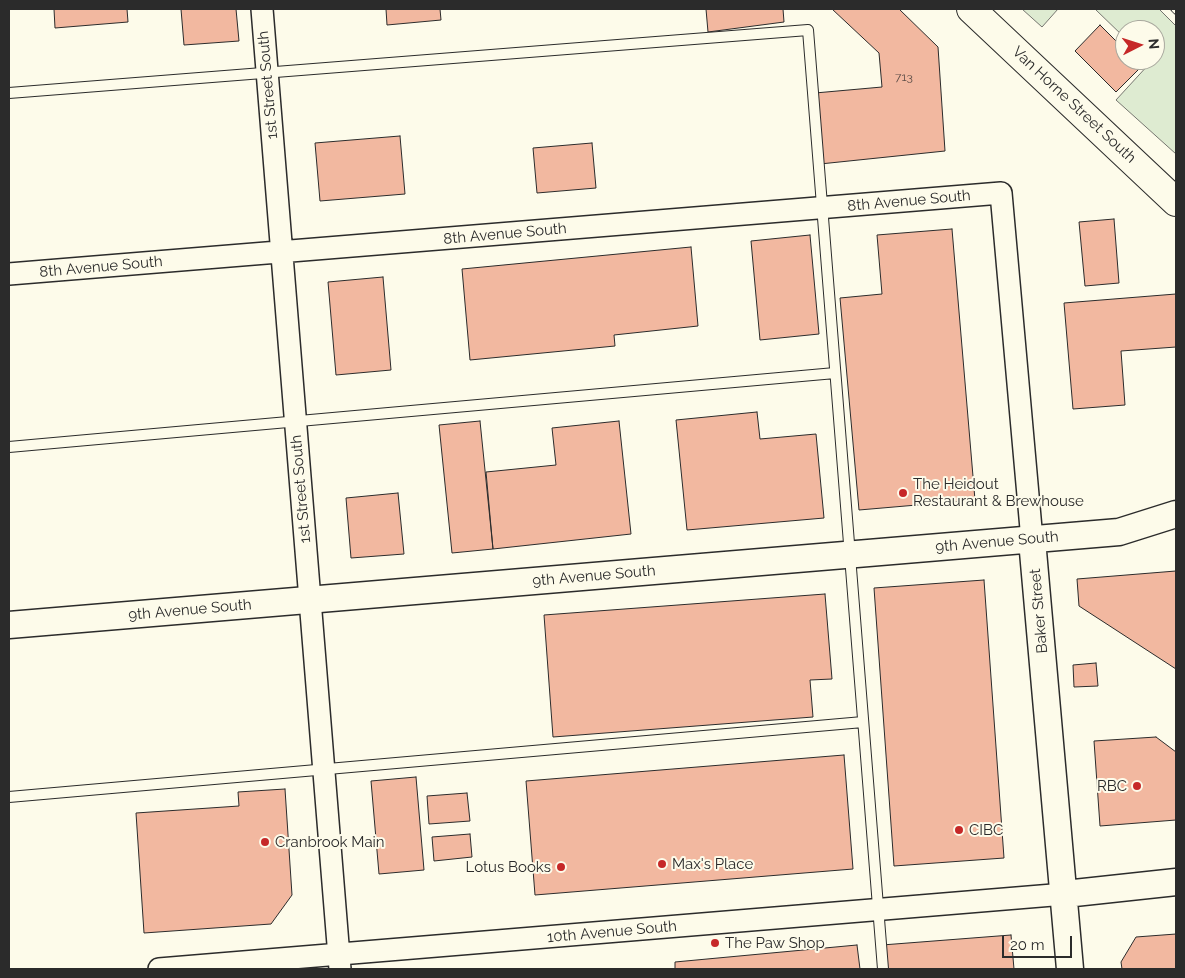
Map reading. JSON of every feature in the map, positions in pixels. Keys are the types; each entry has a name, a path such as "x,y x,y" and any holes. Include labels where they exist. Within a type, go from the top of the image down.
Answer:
{"highway":[{"name":"Van Horne Street South","path":"971,9 1176,202"}],"street":[{"name":"1st Street South","path":"262,9 339,962"},
{"name":"8th Avenue South","path":"9,274 1001,193"},
{"name":"Baker Street","path":"1001,193 1065,894 1070,969"},
{"name":"9th Avenue South","path":"9,625 1120,532 1176,514"},
{"path":"1065,894 1176,882"},
{"name":"10th Avenue South","path":"159,969 339,962 878,910 1065,894"}],"lane":[{"path":"9,93 808,30 883,969"},
{"path":"9,447 835,373"},
{"path":"9,797 863,722"}],"green space":[{"path":"1022,9 1058,9 1042,27"},
{"path":"1095,9 1159,9 1176,26 1176,154 1116,100 1144,70 1165,70 1165,20 1115,20 1115,28"}],"building":[{"path":"54,9 127,9 128,22 55,28"},
{"path":"181,9 236,9 239,41 184,45"},
{"path":"386,9 440,9 441,20 387,25"},
{"path":"706,9 783,9 784,22 708,32"},
{"path":"832,9 899,9 938,47 945,151 820,164 815,93 882,87 879,53"},
{"path":"1100,25 1115,40 1115,70 1138,70 1116,92 1075,51"},
{"path":"400,136 405,194 320,201 315,143"},
{"path":"592,143 596,188 537,193 533,148"},
{"path":"1114,219 1119,283 1085,286 1079,222"},
{"path":"952,229 975,500 859,510 840,298 882,294 877,235"},
{"path":"810,235 819,334 760,340 751,241"},
{"path":"691,247 698,326 614,335 615,346 470,360 462,269"},
{"path":"383,277 391,370 336,375 328,282"},
{"path":"1176,294 1176,347 1121,351 1125,405 1073,409 1064,303"},
{"path":"757,412 760,439 816,434 824,518 687,530 676,420"},
{"path":"480,421 493,549 452,553 439,425"},
{"path":"619,421 631,534 493,549 486,472 556,465 552,428"},
{"path":"398,493 404,554 351,558 346,498"},
{"path":"1176,571 1176,669 1079,606 1077,579"},
{"path":"984,580 1004,858 894,866 874,588"},
{"path":"825,594 832,679 810,680 813,717 553,737 544,615"},
{"path":"1096,663 1098,686 1074,687 1073,665"},
{"name":"RBC","path":"1156,737 1176,752 1176,820 1100,826 1094,741"},
{"path":"844,755 853,869 535,895 526,781"},
{"path":"416,777 424,870 379,874 371,781"},
{"path":"285,789 292,895 271,924 144,933 136,813 239,806 238,792"},
{"path":"467,793 470,821 429,824 427,796"},
{"path":"470,834 472,857 434,861 432,837"},
{"path":"1176,934 1176,969 1122,969 1121,962 1136,937"},
{"path":"1011,935 1014,969 884,969 882,945"},
{"path":"857,945 860,969 675,969 675,962"}],"railway":[{"path":"1173,9 1176,12"}],"place":[{"name":"The Heidout Restaurant & Brewhouse","path":"903,493"},
{"name":"RBC","path":"1137,786"},
{"name":"CIBC","path":"959,830"},
{"name":"Cranbrook Main","path":"265,842"},
{"name":"Max's Place","path":"662,864"},
{"name":"Lotus Books","path":"561,867"},
{"name":"The Paw Shop","path":"715,943"}]}
